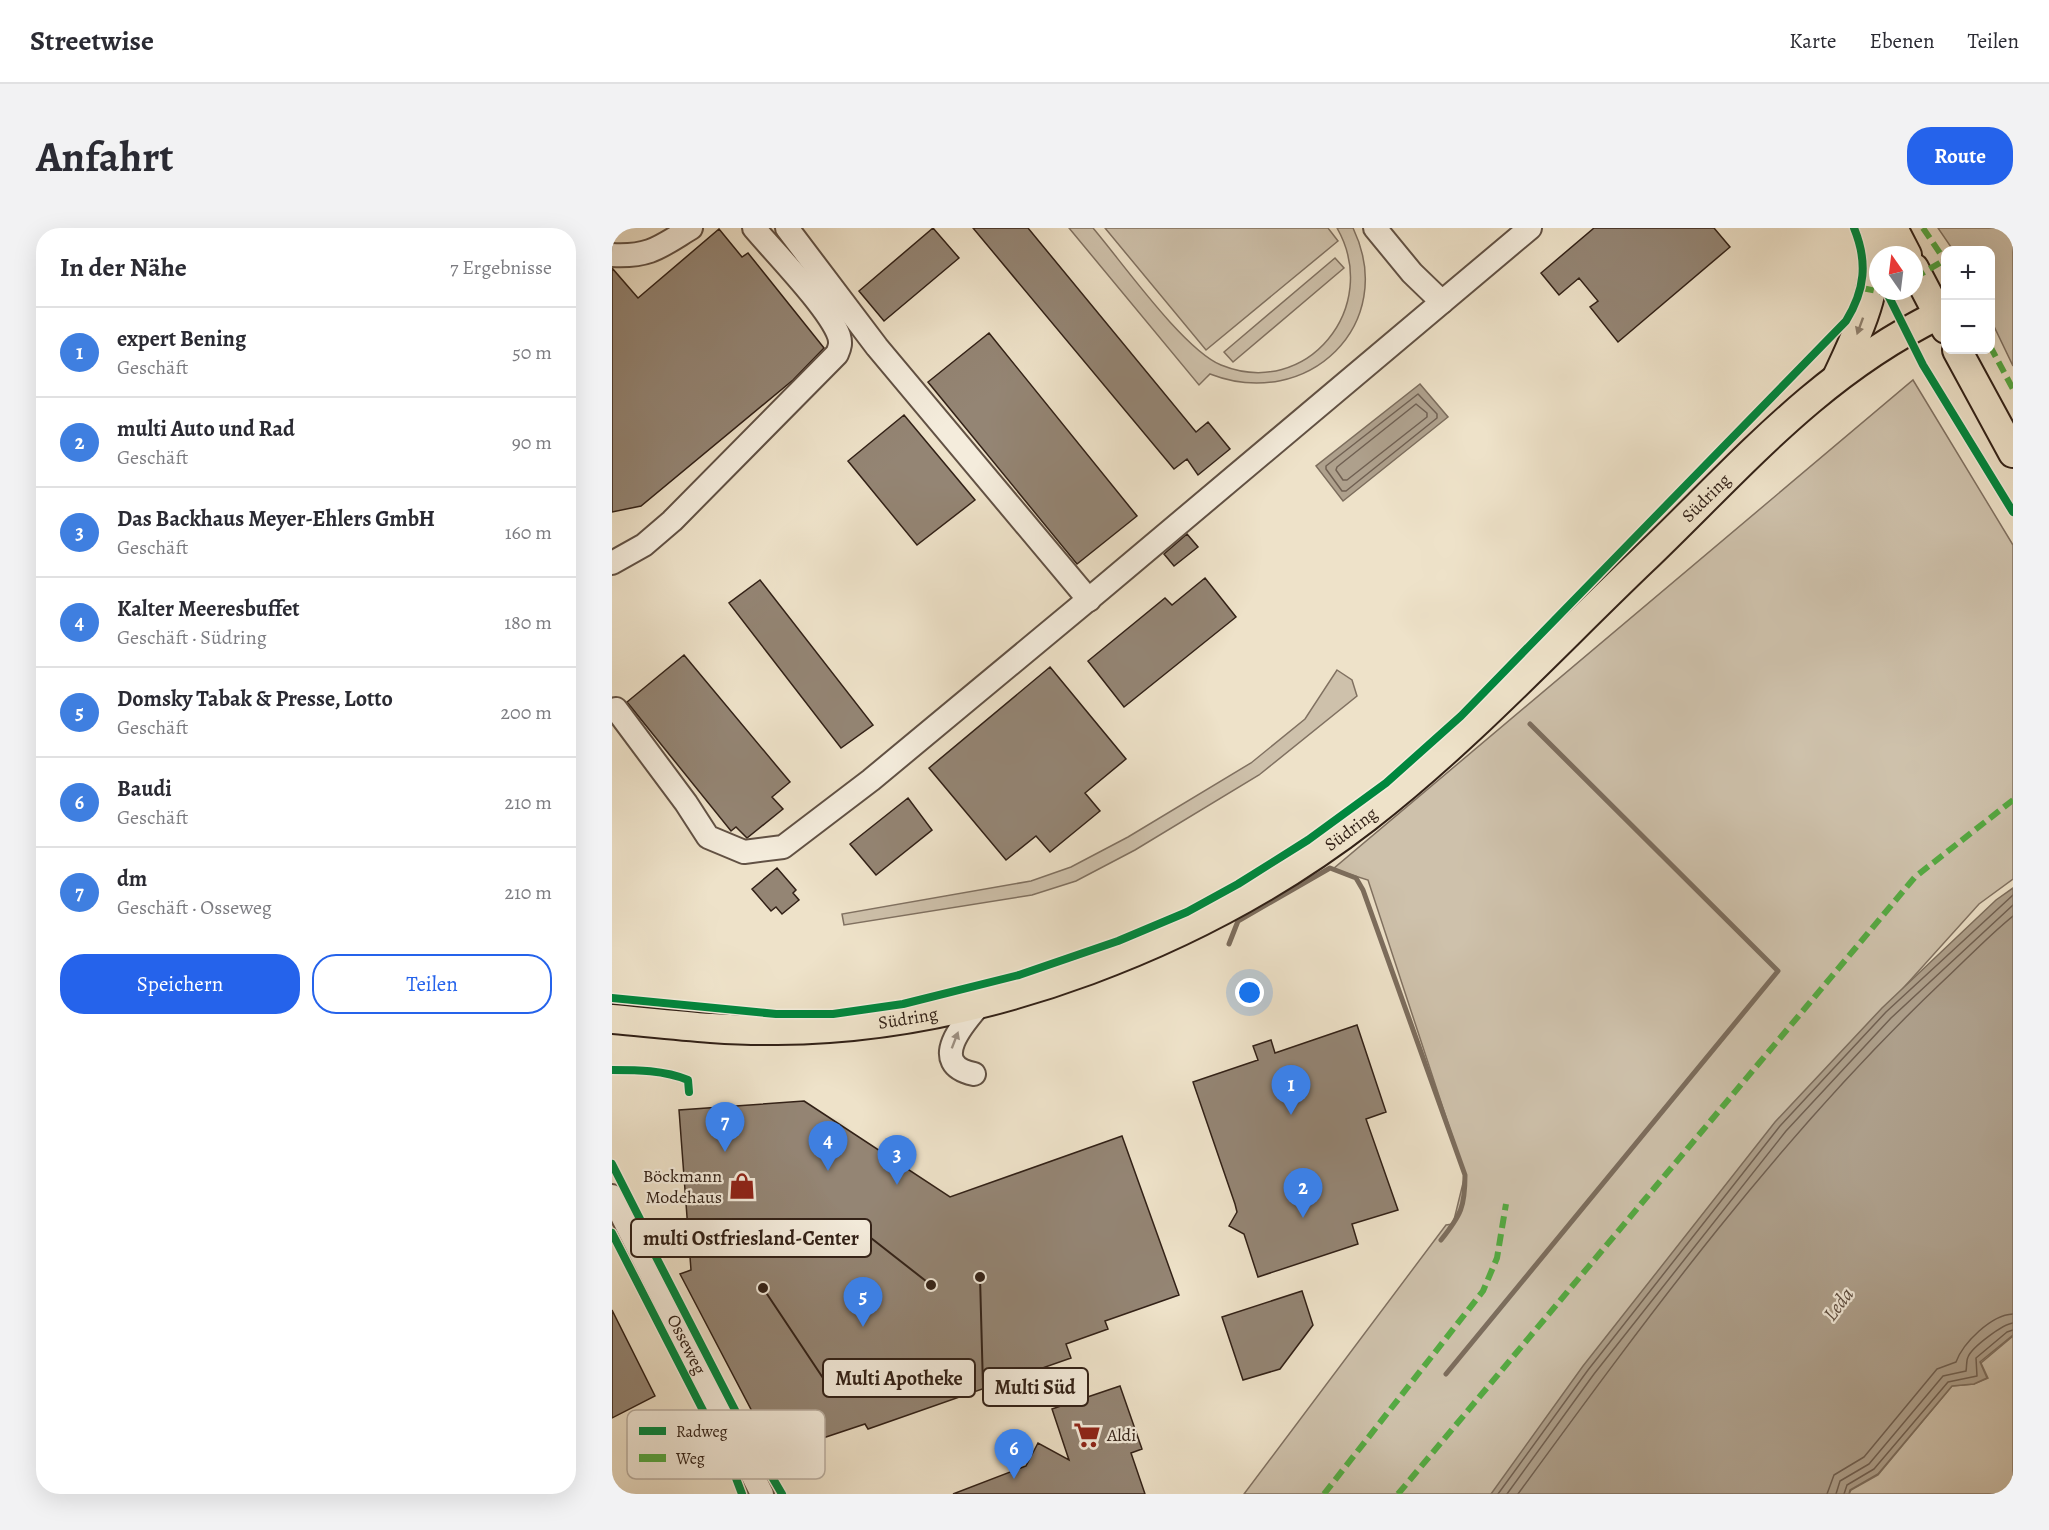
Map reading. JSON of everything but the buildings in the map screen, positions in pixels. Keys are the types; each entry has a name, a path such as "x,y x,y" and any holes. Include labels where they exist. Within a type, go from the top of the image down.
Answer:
{"main road":[{"path":"1837,377 1856,336 1875,277 1876,252 1871,228"},
{"path":"1893,228 1902,246"},
{"path":"1923,285 1941,320"},
{"name":"Südring","path":"612,1019 707,1028 778,1030 848,1026 908,1018 982,1002 1050,982 1176,933 1242,900 1305,861 1366,818 1477,719 1803,403 1906,330 1941,322"},
{"path":"1959,354 2013,453"}],"street":[{"path":"612,255 638,256 655,250 691,228"},
{"path":"612,563 644,546 672,521 837,354 841,344 826,314 754,228"},
{"path":"787,228 877,347 1089,600"},
{"path":"1375,228 1412,273 1442,302"},
{"path":"616,709 686,803 708,837 744,852 783,847 871,780 1089,600 1530,228"},
{"path":"974,1074 958,1068 952,1062 951,1054 956,1035 982,1002"},
{"name":"Osseweg","path":"612,1196 720,1410"},
{"name":"Osseweg","path":"754,1479 762,1494"}],"shaded area":[{"path":"1069,228 1093,228 1171,324 1206,356 1221,365 1253,372 1282,369 1307,358 1328,339 1343,315 1350,288 1348,258 1337,228 1353,228 1364,263 1364,297 1354,326 1336,351 1310,370 1280,381 1246,383 1210,374 1199,385"},
{"path":"1105,228 1328,228 1338,241 1206,350"},
{"path":"1938,228 2013,228 2013,366 1995,328 1995,246 1950,246"},
{"path":"1335,258 1344,268 1233,362 1224,352"},
{"path":"1913,380 2013,545 2013,879 1979,904 1814,1087 1501,1494 1244,1494 1446,1225 1453,1224 1465,1175 1368,880 1333,869"},
{"path":"1337,670 1352,680 1357,696 1259,775 1135,850 1076,881 1032,895 844,925 842,914 1031,881 1071,867 1128,837 1251,763 1305,719"},
{"path":"2013,1336 2013,1494 1849,1494 1851,1490 1878,1475 1952,1386 1974,1384 1988,1378 1981,1363"}],"water":[{"path":"1420,384 1448,417 1343,501 1316,466"},
{"name":"Leda","path":"2013,888 2013,1335 1980,1362 1987,1378 1974,1384 1952,1386 1878,1474 1850,1490 1849,1494 1491,1494 1583,1366 1775,1122 1882,1008 1996,900"}],"waterway":[{"path":"1446,1374 1778,971 1530,724"},
{"path":"1229,944 1238,921 1330,868 1356,878 1363,890 1465,1175 1463,1203 1453,1224 1441,1240"}],"marked path":[{"path":"1923,228 1941,255"},
{"path":"1923,273 1941,262"},
{"path":"1862,288 1869,289"},
{"path":"1994,354 2013,389"},
{"path":"1398,1494 1915,877 2013,800"},
{"path":"1324,1494 1483,1291 1497,1258 1506,1204"}],"cycle path":[{"path":"612,998 776,1014 833,1014 903,1004 1019,975 1118,941 1187,912 1238,884 1308,840 1386,783 1461,716 1846,321 1861,287 1862,276 1863,264 1854,228"},
{"path":"1890,300 1923,365 2013,512"},
{"path":"612,1070 670,1074 688,1080 689,1092"},
{"path":"612,1164 640,1219 655,1255 735,1410"},
{"path":"612,1233 703,1410"},
{"path":"736,1479 742,1494"},
{"path":"773,1479 782,1494"}],"place":[{"name":"expert Bening","path":"1291,1115"},
{"name":"dm","path":"725,1152"},
{"name":"Kalter Meeresbuffet","path":"828,1171"},
{"name":"Das Backhaus Meyer-Ehlers GmbH","path":"897,1185"},
{"name":"Böckmann Modehaus","path":"742,1186"},
{"name":"multi Auto und Rad","path":"1303,1218"},
{"name":"Multi Süd","path":"980,1277"},
{"name":"multi Ostfriesland-Center","path":"931,1285"},
{"name":"Multi Apotheke","path":"763,1288"},
{"name":"Domsky Tabak & Presse, Lotto","path":"863,1327"},
{"name":"Aldi","path":"1087,1435"},
{"name":"Baudi","path":"1014,1479"}]}
